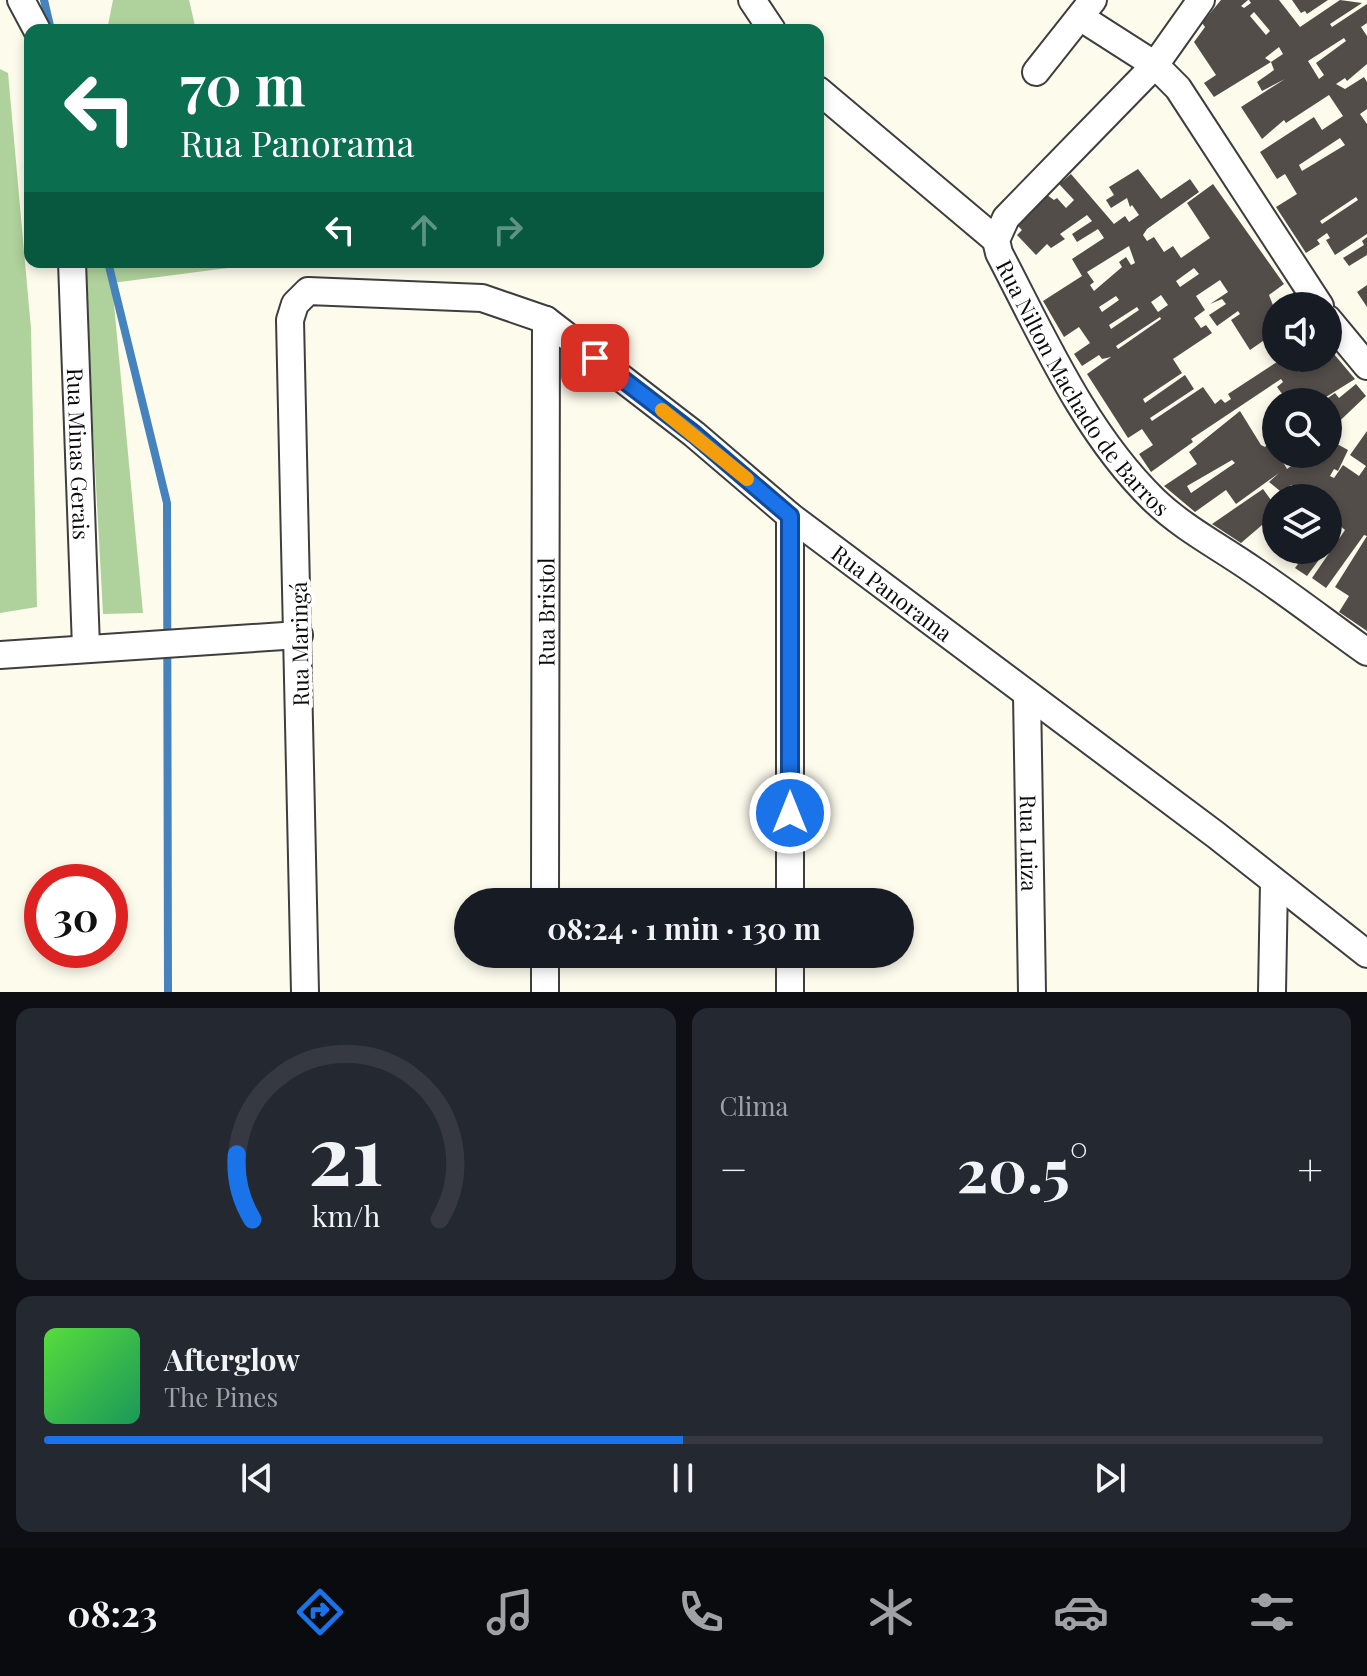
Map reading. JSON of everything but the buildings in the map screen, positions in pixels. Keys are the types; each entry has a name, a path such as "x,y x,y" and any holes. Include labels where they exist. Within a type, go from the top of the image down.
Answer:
{"street":[{"path":"21,0 34,24"},
{"path":"752,0 768,24"},
{"name":"Rua Nilton Machado de Barros","path":"1201,0 1155,65 1032,189 1000,228 996,240 999,253 1067,380 1114,451 1153,499 1195,533 1367,652"},
{"path":"1036,72 1086,9 1155,65 1178,88 1311,292"},
{"path":"824,95 996,240"},
{"name":"Rua Minas Gerais","path":"72,268 86,647"},
{"name":"Rua Panorama","path":"299,298 308,291 482,298 546,320 694,434 790,516 1216,835 1367,954"},
{"name":"Rua Maringá","path":"299,298 290,320 305,992"},
{"name":"Rua Bristol","path":"545,888 542,649 546,320"},
{"path":"1342,336 1367,366"},
{"path":"790,516 790,888"},
{"path":"0,655 299,635"},
{"name":"Rua Luiza","path":"1027,695 1032,992"},
{"path":"1272,992 1274,883"},
{"path":"545,968 545,992"},
{"path":"790,968 790,992"}],"green space":[{"path":"113,0 189,0 195,24 108,24"},
{"path":"0,69 8,73 31,329 37,607 0,613"},
{"path":"84,268 228,268 112,283 143,613 103,614"}],"waterway":[{"path":"44,0 50,24"},
{"path":"109,268 167,503 168,992"}],"slow traffic":[{"path":"662,410 747,479"}],"route":[{"path":"595,358 694,434 790,516 790,813"}]}
